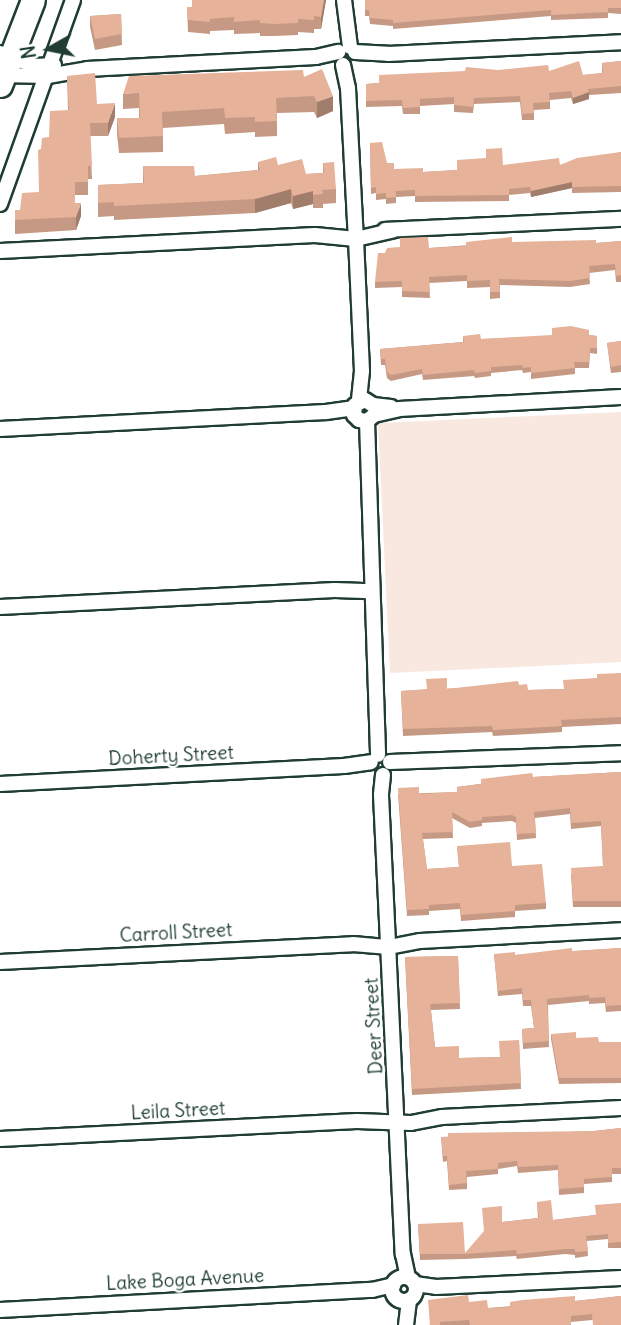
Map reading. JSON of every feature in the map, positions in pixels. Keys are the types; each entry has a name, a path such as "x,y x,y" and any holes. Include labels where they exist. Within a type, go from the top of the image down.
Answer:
{"highway":[{"path":"3,69 33,0"}],"street":[{"path":"0,204 50,71 73,0"},
{"name":"Deer Street","path":"344,0 406,1323"},
{"path":"3,69 38,67 50,71 621,42"},
{"path":"0,251 621,219"},
{"path":"0,429 621,397"},
{"path":"0,607 370,587"},
{"name":"Doherty Street","path":"0,784 621,752"},
{"name":"Carroll Street","path":"0,962 621,930"},
{"name":"Leila Street","path":"0,1139 621,1108"},
{"name":"Lake Boga Avenue","path":"0,1310 621,1278"}],"shaded area":[{"path":"621,412 621,662 390,673 378,423"}],"building":[{"path":"192,0 324,0 321,17 314,16 314,20 298,19 298,23 274,24 260,23 260,20 234,22 234,17 210,19 210,22 188,20 187,7 192,7"},
{"path":"365,0 621,0 621,8 608,8 608,12 551,15 551,10 393,23 393,20 370,18 369,10 365,10"},
{"path":"121,14 122,34 95,39 90,16"},
{"path":"579,61 583,75 603,73 602,63 621,61 621,86 588,89 589,92 573,98 571,91 549,93 550,102 533,103 534,113 522,114 520,96 474,98 473,107 454,105 454,97 420,99 420,107 403,108 402,100 366,101 366,84 379,83 379,75 465,71 466,67 498,70 548,65 549,71"},
{"path":"322,69 333,96 317,102 314,96 276,98 277,121 255,122 255,117 225,118 224,108 162,112 163,136 119,138 117,118 140,118 139,93 123,94 129,76 303,70 304,77"},
{"path":"95,73 97,104 115,103 108,123 90,123 92,166 88,166 88,182 75,182 75,203 81,203 76,217 15,220 15,210 20,210 22,193 39,192 38,150 41,149 42,138 49,137 50,111 69,110 67,76"},
{"path":"382,142 387,163 394,163 394,169 423,168 423,172 457,170 457,160 486,158 486,149 502,148 503,165 559,158 560,165 577,158 621,152 621,186 572,187 572,182 531,191 530,187 509,189 509,195 415,196 415,190 396,191 396,197 386,198 386,193 376,194 376,187 371,188 370,143"},
{"path":"276,157 278,165 302,159 306,174 324,173 323,163 334,162 336,189 322,190 323,194 313,195 313,191 293,196 291,189 255,199 114,206 114,202 98,203 98,185 144,183 143,166 194,166 195,176 260,170 258,162"},
{"path":"428,237 429,248 466,246 466,242 512,237 512,242 621,241 621,275 616,276 615,264 589,266 590,278 570,281 499,279 500,292 490,292 490,280 467,281 467,275 429,277 430,292 402,291 402,281 375,282 378,253 385,253 387,248 400,247 400,238"},
{"path":"571,326 589,330 589,335 597,336 597,348 590,348 589,362 574,362 575,368 531,373 531,367 523,368 522,365 491,367 491,371 475,373 474,370 423,375 422,369 391,375 387,372 385,359 381,359 380,349 464,342 463,336 480,334 481,339 552,335 552,328"},
{"path":"621,341 621,365 611,367 607,343"},
{"path":"621,673 621,717 561,720 562,726 493,730 492,726 403,729 401,691 427,689 426,679 447,678 447,689 518,681 519,685 527,684 528,690 564,689 563,680"},
{"path":"621,772 621,901 573,901 571,868 603,866 601,821 571,823 570,808 534,812 536,833 517,834 516,817 512,815 482,817 482,820 470,822 452,812 453,832 422,833 427,869 459,867 457,846 510,842 512,866 542,864 546,903 515,905 515,911 461,915 460,903 407,910 398,788 419,787 419,794 457,792 457,787 481,784 481,779 532,773 533,777"},
{"path":"572,948 572,951 621,948 621,1005 606,1006 605,997 589,998 589,995 547,999 549,1041 523,1043 522,1029 534,1028 531,1000 523,1000 522,988 498,991 494,954 515,952 515,955"},
{"path":"458,956 460,1003 430,1004 435,1047 459,1046 459,1058 500,1057 499,1041 519,1040 521,1083 412,1089 405,957"},
{"path":"576,1032 576,1038 598,1037 599,1042 621,1042 621,1078 559,1078 551,1034"},
{"path":"621,1128 621,1168 612,1168 612,1177 584,1179 584,1187 559,1189 558,1165 518,1167 517,1161 498,1163 498,1169 466,1171 467,1183 449,1185 447,1156 443,1156 441,1137 448,1137 448,1133 594,1131"},
{"path":"551,1200 553,1220 596,1215 595,1205 621,1203 621,1242 608,1243 608,1234 586,1236 588,1251 575,1252 575,1249 565,1249 517,1254 516,1250 465,1254 420,1254 418,1224 463,1222 465,1253 484,1231 482,1208 502,1206 502,1222 539,1218 537,1202"},
{"path":"468,1295 469,1302 487,1300 488,1308 510,1307 510,1302 522,1300 575,1296 575,1301 621,1296 621,1325 593,1325 592,1314 571,1316 571,1325 470,1325 469,1320 430,1325 428,1300"}]}
